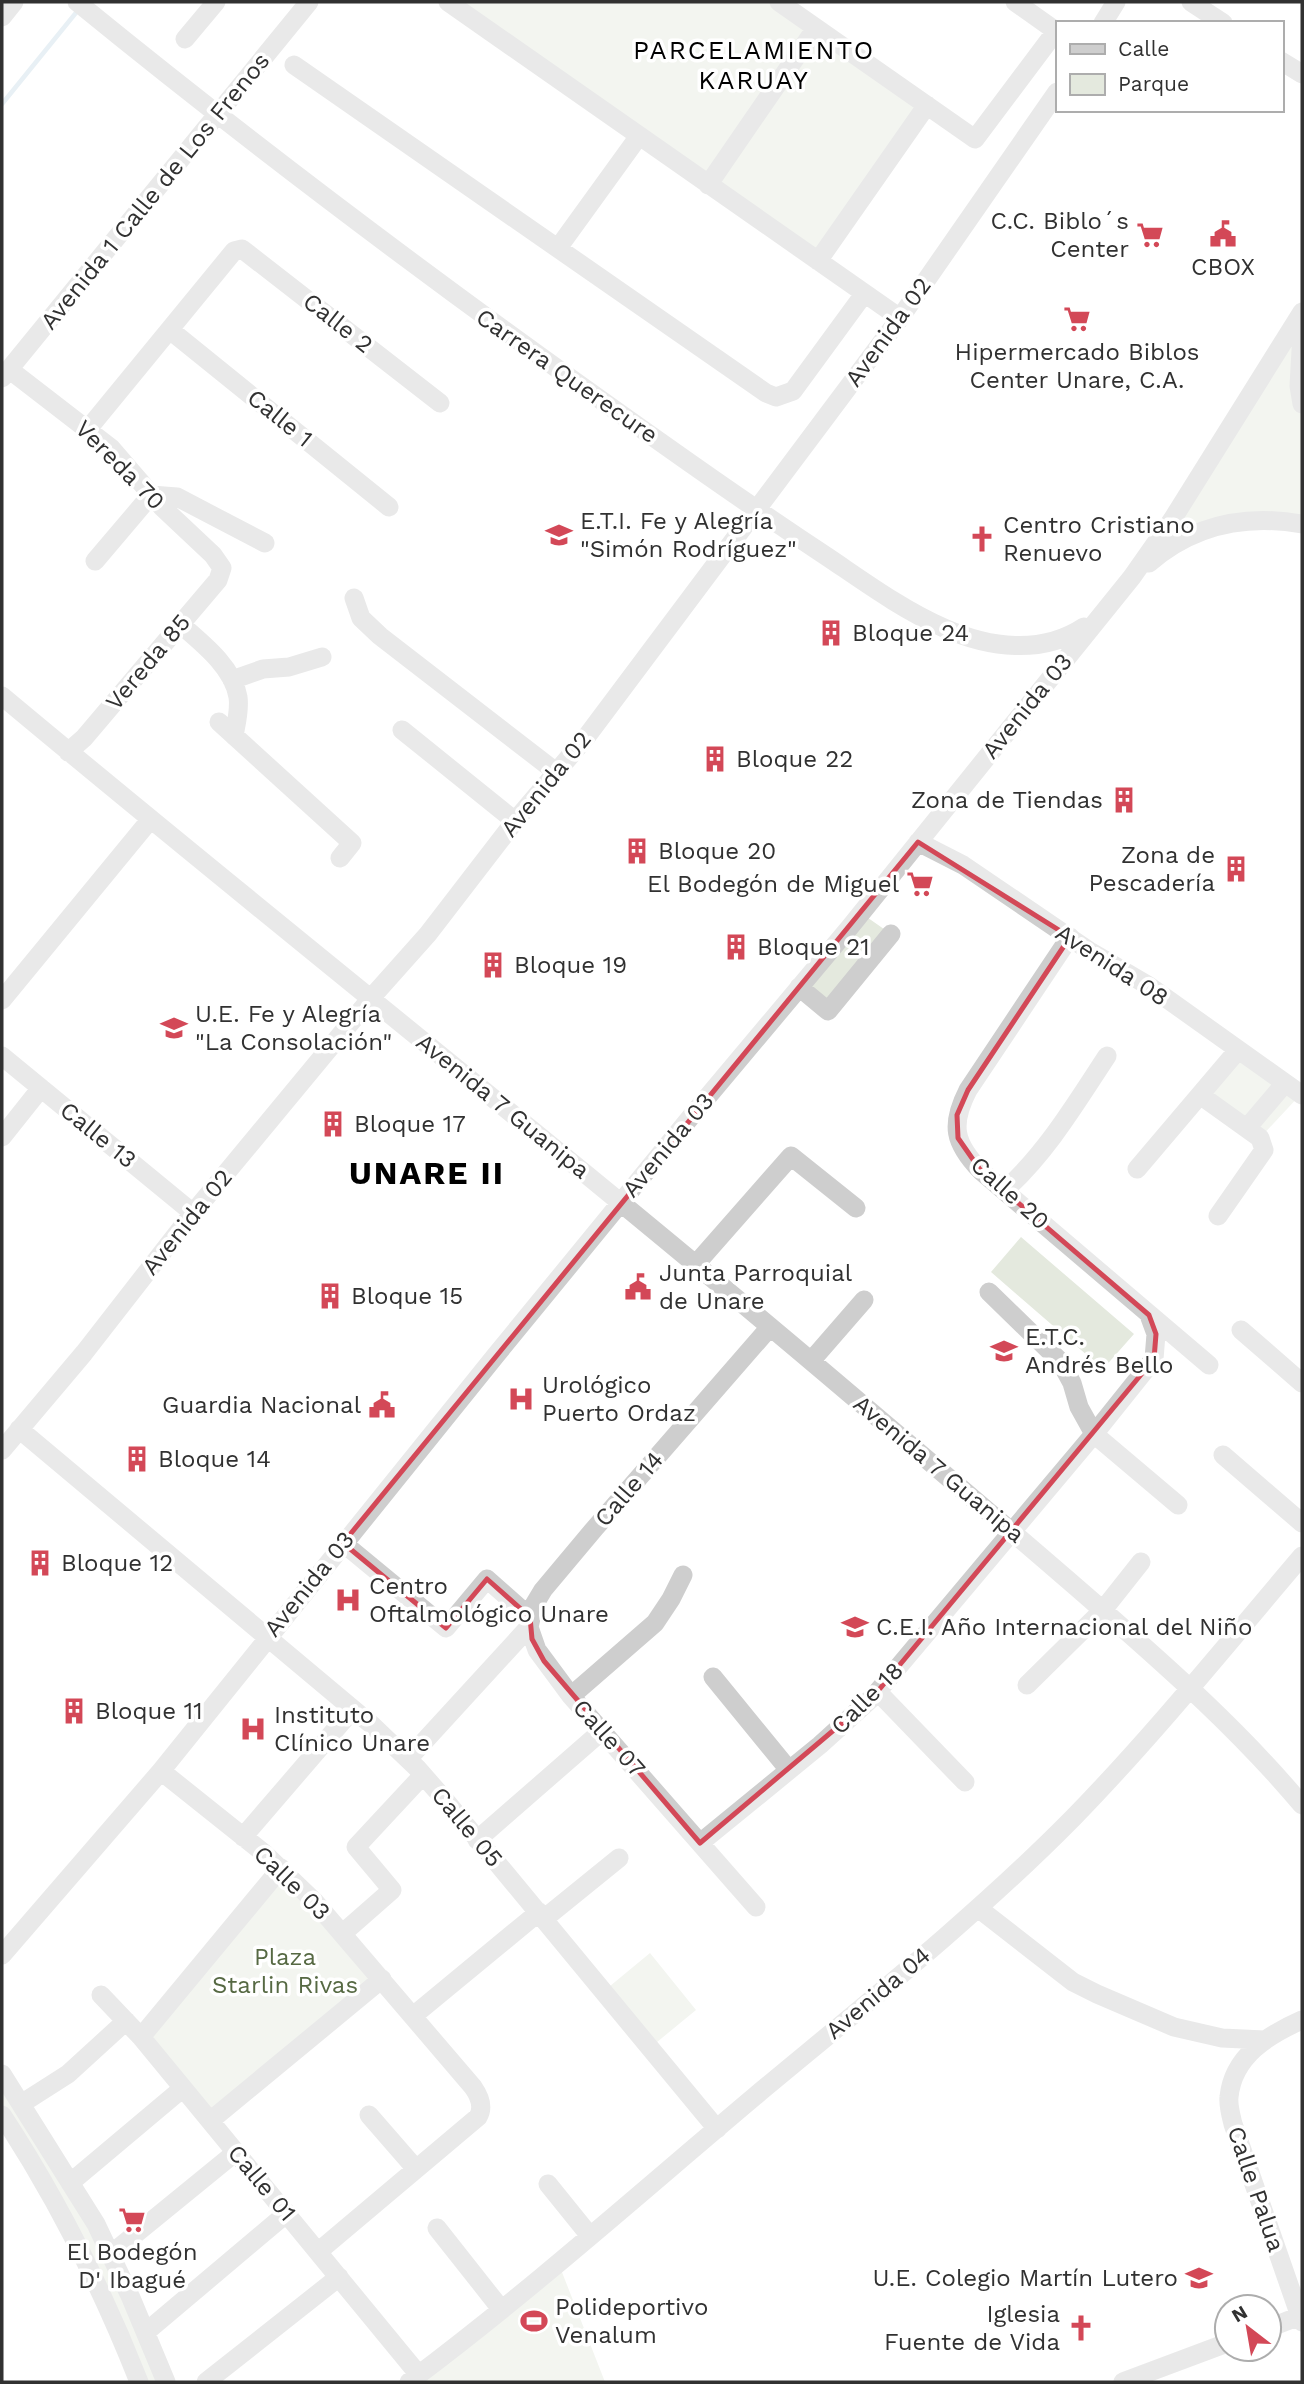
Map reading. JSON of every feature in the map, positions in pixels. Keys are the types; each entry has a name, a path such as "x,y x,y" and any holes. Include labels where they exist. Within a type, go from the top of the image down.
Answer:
{"street":[{"path":"2,17 14,2"},
{"name":"Carrera Querecure","path":"77,2 218,115 478,313 757,510 904,607 945,629 975,639 1027,647 1053,643 1097,619"},
{"path":"185,39 216,2"},
{"name":"Avenida 1 Calle de Los Frenos","path":"6,374 309,2"},
{"path":"448,2 900,318"},
{"path":"779,2 975,138 1056,30 1015,2"},
{"path":"1104,21 1116,2"},
{"path":"1191,2 1220,21"},
{"path":"708,185 816,28"},
{"path":"1283,62 1302,74"},
{"path":"294,65 766,393 776,397 793,391 864,294"},
{"name":"Avenida 02","path":"2,1450 84,1353 193,1213 371,998 428,934 515,821 587,736 900,318 1056,93"},
{"path":"818,261 927,105"},
{"path":"558,248 639,136"},
{"name":"Calle 2","path":"170,330 234,251 246,250 440,403"},
{"name":"Avenida 03","path":"2,1955 161,1771 267,1636 800,987 1132,577 1172,520 1302,312"},
{"path":"88,429 170,330"},
{"name":"Calle 1","path":"170,330 390,507"},
{"path":"1302,333 1299,386 1302,404"},
{"name":"Vereda 70","path":"6,374 88,429 111,448 151,495 213,555 222,568"},
{"path":"95,561 151,495 177,496 265,543"},
{"path":"1132,577 1182,538 1203,530 1241,520 1281,520 1302,524"},
{"name":"Vereda 85","path":"68,752 84,737 218,580 222,568"},
{"path":"354,598 361,618 380,636 556,772"},
{"path":"180,624 210,651 232,680 238,697 234,736"},
{"path":"232,680 263,669 289,667 321,657"},
{"name":"Avenida 7 Guanipa","path":"2,696 150,820 621,1202 1013,1531 1190,1687 1242,1737 1302,1805"},
{"path":"219,722 352,843 340,858"},
{"path":"402,730 515,821"},
{"path":"2,1000 150,820"},
{"name":"Avenida 08","path":"918,842 963,865 1149,986 1302,1095"},
{"path":"800,987 828,1011 891,934"},
{"name":"Calle 20","path":"1070,937 968,1090 959,1108 956,1125 958,1138 964,1152 981,1171 1209,1365"},
{"path":"1136,1169 1238,1051"},
{"name":"Calle 13","path":"2,1056 193,1213"},
{"path":"1005,1190 1050,1143 1107,1056"},
{"path":"1254,1133 1285,1083"},
{"path":"2,1137 41,1088"},
{"path":"1200,1095 1254,1133 1264,1150 1218,1216"},
{"path":"696,1264 791,1156 856,1208"},
{"path":"989,1292 1060,1361 1094,1434 1178,1505"},
{"path":"811,1361 864,1300"},
{"path":"1013,1531 1154,1359 1156,1334 1149,1315"},
{"name":"Calle 14","path":"408,1759 529,1622 543,1590 770,1327"},
{"path":"1241,1330 1302,1383"},
{"name":"Calle 05","path":"19,1429 267,1636 408,1759 542,1915 717,2129"},
{"path":"1223,1455 1302,1522"},
{"name":"Calle 18","path":"700,1843 878,1692 1013,1531"},
{"path":"343,1543 446,1628 486,1579 529,1622"},
{"name":"Avenida 04","path":"414,2379 590,2236 978,1908 1029,1861 1083,1806 1190,1687 1302,1556"},
{"path":"1027,1685 1103,1610 1141,1562"},
{"path":"571,1696 655,1623 671,1599 682,1575"},
{"name":"Calle 07","path":"529,1622 537,1650 571,1696 756,1907"},
{"path":"713,1677 789,1770"},
{"path":"878,1692 965,1782"},
{"path":"243,1837 353,1709"},
{"path":"477,1840 603,1730"},
{"name":"Calle 03","path":"161,1771 281,1868 343,1933 473,2087 481,2102 478,2118 416,2169"},
{"path":"343,1933 392,1890 356,1847 423,1775"},
{"path":"413,2016 619,1858"},
{"path":"141,2037 281,1868"},
{"path":"978,1908 1073,1982 1174,2027 1222,2038 1264,2040 1302,2020"},
{"path":"210,2121 382,1979"},
{"name":"Calle 01","path":"101,1995 141,2037 319,2251 414,2379"},
{"path":"21,2104 68,2074 126,2021"},
{"name":"Calle Palua","path":"1264,2040 1245,2056 1234,2077 1229,2099 1233,2124 1301,2318"},
{"path":"2,2074 96,2224 166,2382"},
{"path":"70,2183 183,2088"},
{"path":"2,2115 29,2156 77,2245 105,2300 139,2382"},
{"path":"319,2251 416,2169 369,2115"},
{"path":"111,2254 236,2152"},
{"path":"548,2184 590,2236"},
{"path":"146,2332 287,2213"},
{"path":"437,2228 501,2309"},
{"path":"206,2382 339,2277"},
{"path":"1283,2324 1301,2318"},
{"path":"1123,2382 1157,2376 1213,2350"}],"highlighted area":[{"path":"918,842 1070,937 968,1090 957,1115 958,1138 981,1171 1149,1315 1156,1334 1154,1359 873,1697 700,1843 544,1661 532,1639 530,1617 487,1579 446,1628 343,1543"}],"green space":[{"path":"450,2 779,2 927,105 818,261"},
{"path":"1302,312 1302,524 1259,519 1160,553"},
{"path":"861,913 891,934 828,1011 800,987"},
{"path":"1238,1050 1301,1094 1260,1138 1200,1095"},
{"path":"1021,1237 1134,1334 1103,1369 991,1272"},
{"name":"Plaza Starlin Rivas","path":"281,1868 382,1979 210,2121 141,2037"},
{"path":"650,1953 696,2010 651,2047 604,1991"},
{"path":"2,2074 37,2127 166,2382 139,2382 2,2115"},
{"name":"Polideportivo Venalum","path":"558,2262 605,2382 409,2382"}],"waterway":[{"path":"2,104 79,9"}],"place":[{"name":"CBOX","path":"1223,234"},
{"name":"C.C. Biblo´s Center","path":"1150,235"},
{"name":"Hipermercado Biblos Center Unare, C.A.","path":"1077,319"},
{"name":"E.T.I. Fe y Alegría \"Simón Rodríguez\"","path":"559,535"},
{"name":"Centro Cristiano Renuevo","path":"982,539"},
{"name":"Bloque 24","path":"831,633"},
{"name":"Bloque 22","path":"715,759"},
{"name":"Zona de Tiendas","path":"1124,800"},
{"name":"Bloque 20","path":"637,851"},
{"name":"Zona de Pescadería","path":"1236,869"},
{"name":"El Bodegón de Miguel","path":"920,884"},
{"name":"Bloque 21","path":"736,947"},
{"name":"Bloque 19","path":"493,965"},
{"name":"U.E. Fe y Alegría \"La Consolación\"","path":"174,1028"},
{"name":"Bloque 17","path":"333,1124"},
{"name":"Junta Parroquial de Unare","path":"638,1287"},
{"name":"Bloque 15","path":"330,1296"},
{"name":"E.T.C. Andrés Bello","path":"1004,1351"},
{"name":"Urológico Puerto Ordaz","path":"521,1399"},
{"name":"Guardia Nacional","path":"382,1405"},
{"name":"Bloque 14","path":"137,1459"},
{"name":"Bloque 12","path":"40,1563"},
{"name":"Centro Oftalmológico Unare","path":"348,1600"},
{"name":"C.E.I. Año Internacional del Niño","path":"855,1627"},
{"name":"Bloque 11","path":"74,1711"},
{"name":"Instituto Clínico Unare","path":"253,1729"},
{"name":"El Bodegón D' Ibagué","path":"132,2220"},
{"name":"U.E. Colegio Martín Lutero","path":"1199,2278"},
{"name":"Polideportivo Venalum","path":"534,2321"},
{"name":"Iglesia Fuente de Vida","path":"1081,2328"}],"district":[{"name":"PARCELAMIENTO KARUAY","path":"754,65"},
{"name":"UNARE II","path":"427,1173"}]}
